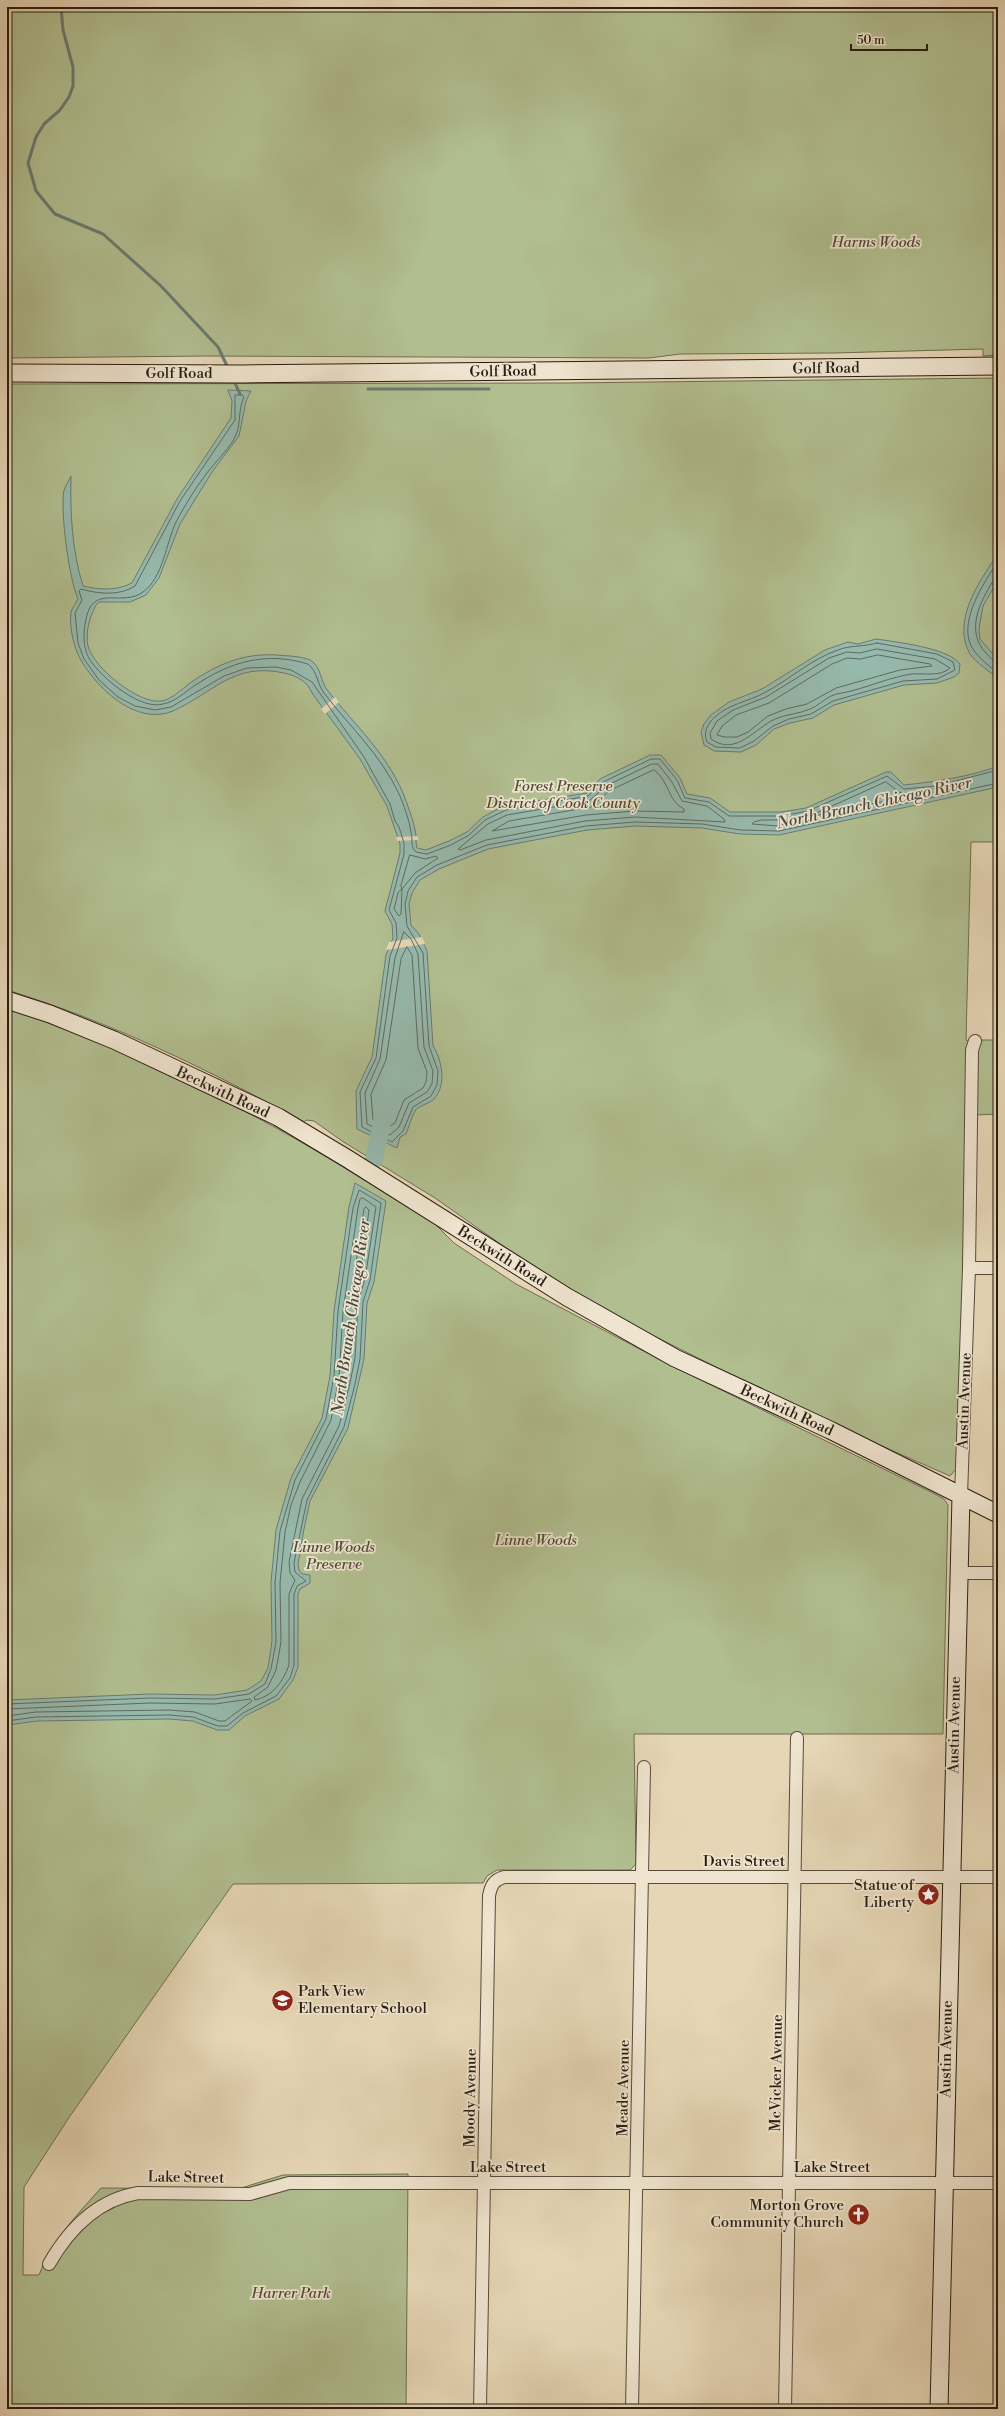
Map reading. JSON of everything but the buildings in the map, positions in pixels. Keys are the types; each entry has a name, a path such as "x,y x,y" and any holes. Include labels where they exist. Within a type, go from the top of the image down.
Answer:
{"street":[{"name":"Golf Road","path":"7,373 242,374 998,366"},
{"name":"Beckwith Road","path":"7,1000 50,1014 114,1040 278,1117 400,1191 567,1297 675,1358 830,1430 998,1514"},
{"name":"Austin Avenue","path":"939,2409 958,1573 969,1268 972,1058 975,1041"},
{"path":"969,1268 998,1268"},
{"path":"958,1573 998,1573"},
{"name":"McVicker Avenue","path":"785,2409 797,1738"},
{"name":"Meade Avenue","path":"632,2409 644,1767"},
{"name":"Davis Street","path":"493,1883 504,1876 998,1877"},
{"name":"Moody Avenue","path":"480,2409 489,1896 493,1883"},
{"name":"Lake Street","path":"49,2264 64,2241 80,2223 108,2202 120,2196 138,2193 250,2194 289,2183 998,2183"}],"green space":[{"name":"Harms Woods","path":"7,7 998,7 998,355 983,356 983,349 833,353 680,354 649,358 208,356 7,358"},
{"name":"Forest Preserve District of Cook County","path":"998,378 998,842 971,842 966,1040 970,1041 957,1468 950,1476 820,1419 592,1305 523,1260 435,1198 342,1141 314,1121 306,1120 304,1122 196,1066 122,1032 7,990 7,384 565,383"},
{"name":"Linne Woods Preserve","path":"7,1008 141,1060 238,1107 311,1148 435,1224 454,1243 516,1284 672,1366 933,1493 944,1499 948,1505 943,1734 634,1734 636,1864 630,1870 497,1870 487,1876 483,1883 233,1884 70,2116 24,2187 23,2275 39,2275 44,2262 58,2239 74,2218 101,2188 238,2189 283,2175 408,2174 406,2409 7,2409"},
{"path":"980,1040 998,1040 998,1114 976,1115 978,1047"}],"water":[{"path":"228,390 251,391 246,401 239,436 212,472 180,524 159,578 146,595 130,602 99,602 96,605 90,619 87,635 88,646 98,664 118,683 141,697 152,701 162,701 169,698 177,694 200,676 221,665 242,658 277,655 310,660 317,667 325,687 369,739 396,778 413,821 416,832 417,848 426,850 449,841 467,832 483,817 504,806 587,793 600,779 650,755 661,755 680,778 687,794 710,798 730,812 781,812 806,808 886,772 891,772 904,785 939,781 964,776 998,766 998,787 779,835 740,834 702,828 635,826 587,830 488,849 439,869 420,880 412,893 409,904 411,925 419,934 427,951 433,1046 441,1065 441,1087 434,1099 419,1107 415,1111 406,1134 400,1137 397,1148 357,1129 356,1091 372,1057 386,955 393,938 392,924 385,911 400,853 400,844 387,806 360,759 307,685 297,677 284,673 266,671 238,675 173,711 159,714 146,714 120,703 98,684 79,657 74,645 71,631 71,612 78,599 71,576 66,545 63,500 64,490 71,476 72,531 76,559 83,586 114,589 132,583 177,499 231,418 232,401"},
{"path":"998,554 998,580 983,606 979,629 980,639 998,660 998,679 976,661 970,654 965,641 964,628 970,601 983,576"},
{"path":"876,639 908,644 945,654 954,658 960,664 959,673 954,677 937,683 904,685 834,705 813,718 790,723 774,729 756,745 741,752 714,751 704,745 701,732 704,724 711,715 729,702 762,689 825,650 848,642 858,644"},
{"path":"355,1183 386,1201 374,1282 367,1303 364,1359 348,1428 310,1501 304,1529 298,1564 299,1570 302,1574 310,1575 310,1583 300,1589 298,1594 298,1667 293,1680 279,1699 245,1716 229,1730 217,1730 193,1721 169,1719 37,1721 7,1725 7,1700 150,1694 215,1695 247,1690 261,1681 268,1668 272,1641 271,1582 276,1530 291,1478 322,1418 330,1376 334,1311 349,1207"}],"pier":[{"path":"335,697 339,702 325,714 321,709"},
{"path":"418,836 418,840 397,841 396,837"},
{"path":"422,937 425,944 386,950 389,942"}],"waterway":[{"path":"61,7 63,30 73,67 73,86 69,97 60,110 44,124 36,137 28,163 36,191 55,214 103,234 161,286 218,347 228,368"},
{"path":"233,379 240,394"},
{"path":"368,389 489,389"},
{"name":"North Branch Chicago River","path":"374,1160 383,1117"}],"place":[{"name":"Statue of Liberty","path":"929,1894"},
{"name":"Park View Elementary School","path":"282,2000"},
{"name":"Morton Grove Community Church","path":"859,2214"}],"park label":[{"name":"Linne Woods","path":"536,1540"},
{"name":"Harrer Park","path":"291,2293"}]}
